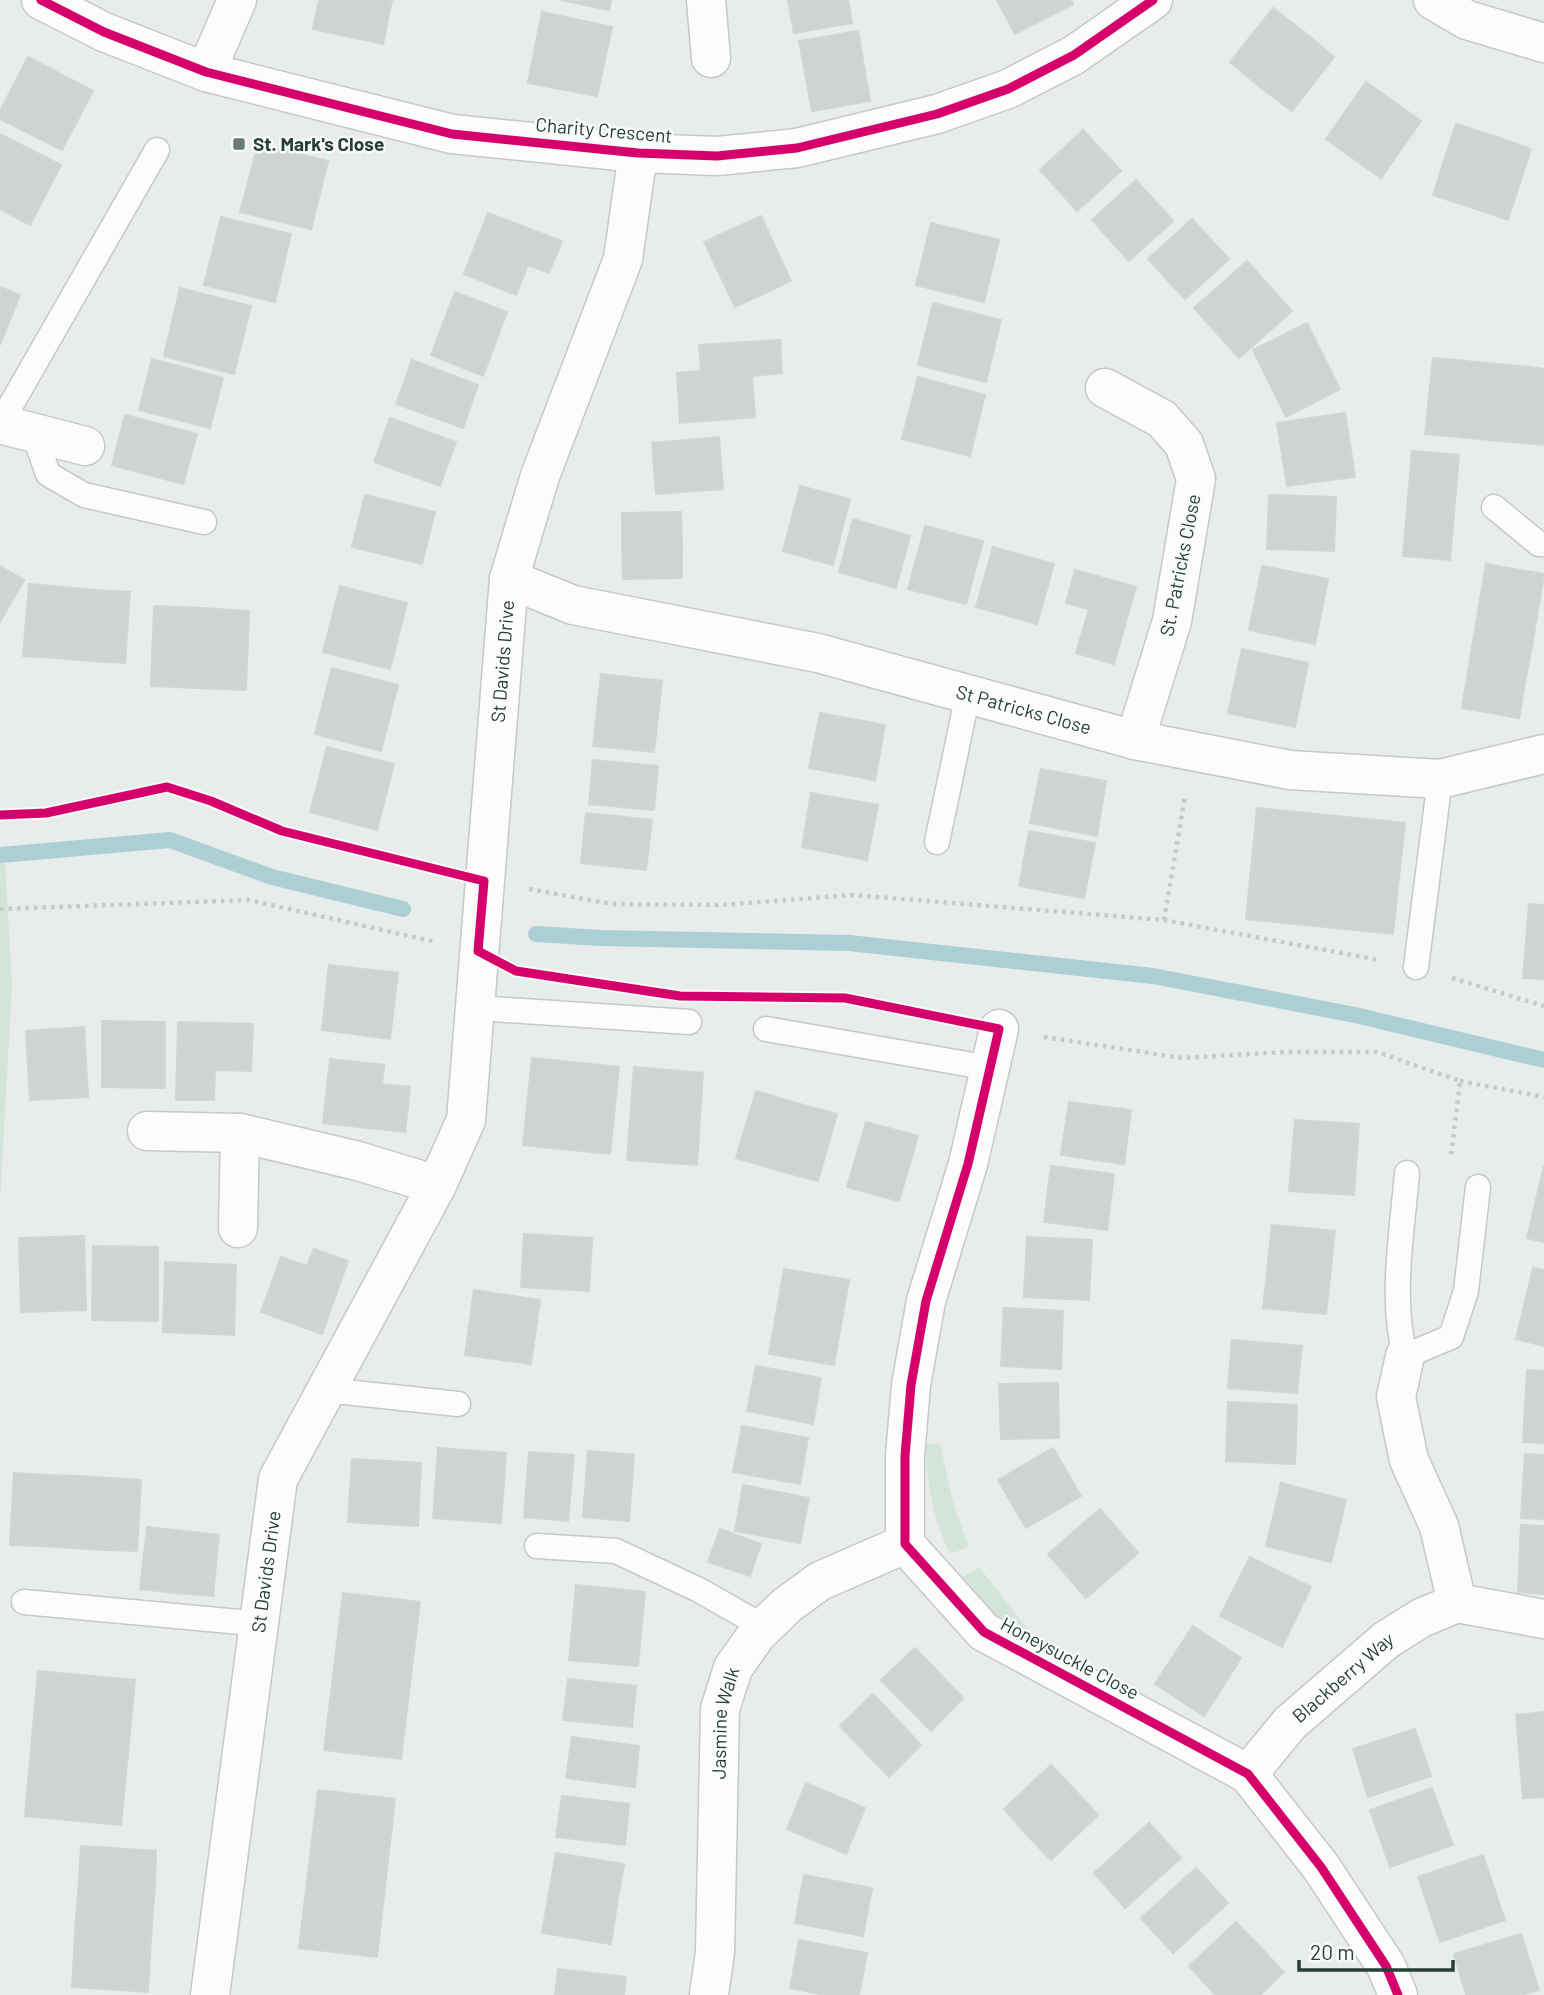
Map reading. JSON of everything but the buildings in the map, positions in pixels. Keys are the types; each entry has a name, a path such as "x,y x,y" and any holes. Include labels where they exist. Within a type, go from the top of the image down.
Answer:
{"street":[{"name":"Charity Crescent","path":"41,0 104,32 206,72 452,134 638,153 717,156 797,148 937,114 1008,89 1063,61 1128,20 1153,0"},
{"path":"206,72 237,0"},
{"path":"706,0 711,58"},
{"path":"1433,0 1467,20 1544,43"},
{"name":"St Davids Drive","path":"210,1995 278,1479 437,1185 466,1120 509,579 540,476 623,259 638,153"},
{"name":"St. Patricks Close","path":"1105,388 1162,419 1184,444 1196,480 1172,621 1135,740"},
{"path":"11,428 85,446"},
{"name":"St Patricks Close","path":"509,579 573,605 818,653 1135,740 1290,770 1440,779 1544,754"},
{"path":"905,1544 905,1456 911,1385 921,1325 968,1164 999,1030"},
{"path":"148,1131 240,1133 358,1161 437,1185"},
{"path":"238,1228 240,1133"},
{"path":"1405,1356 1396,1397 1406,1447 1439,1526 1457,1603 1544,1619"},
{"name":"Jasmine Walk","path":"709,1995 715,1952 720,1709 733,1668 764,1627 787,1605 820,1581 905,1544"},
{"name":"Honeysuckle Close","path":"905,1544 984,1632 1248,1774 1321,1867 1386,1966 1398,1995"},
{"name":"Blackberry Way","path":"1248,1774 1290,1723 1386,1640 1420,1618 1457,1603"}],"lane":[{"path":"157,150 11,428 48,474 84,495 204,522"},
{"path":"1494,507 1544,544"},
{"path":"937,842 968,694"},
{"path":"1416,967 1440,779"},
{"path":"477,1008 689,1022"},
{"path":"766,1029 990,1068"},
{"path":"1407,1173 1396,1301 1396,1322 1405,1356 1451,1337 1466,1291 1478,1187"},
{"path":"326,1390 458,1404"},
{"path":"537,1546 616,1551 699,1590 764,1627"},
{"path":"24,1602 261,1624"}],"path":[{"path":"1164,920 1192,751"},
{"path":"484,881 612,904 721,905 852,895 1164,920 1416,967 1544,1006"},
{"path":"0,909 249,900 478,951"},
{"path":"999,1030 1182,1058 1286,1052 1377,1052 1460,1081 1544,1097"},
{"path":"1451,1160 1460,1081"}],"green space":[{"path":"0,861 5,861 12,986 0,1201"},
{"path":"926,1444 940,1444 954,1507 969,1547 950,1554 932,1501"},
{"path":"979,1567 1030,1632 1018,1639 979,1599 963,1577"}],"waterway":[{"path":"0,855 170,840 272,877 403,909"},
{"path":"536,934 601,938 849,943 1153,976 1355,1015 1544,1060"}],"cycle path":[{"path":"41,0 104,32 206,72 452,134 638,153 717,156 797,148 937,114 1008,89 1074,55 1153,0"},
{"path":"0,815 46,813 167,787 211,801 282,831 484,881 478,951 516,971 680,996 845,998 999,1029 968,1164 926,1301 911,1385 905,1456 905,1544 984,1632 1248,1774 1321,1867 1386,1966 1398,1995"}],"place":[{"name":"St. Mark's Close","path":"239,144"}]}
